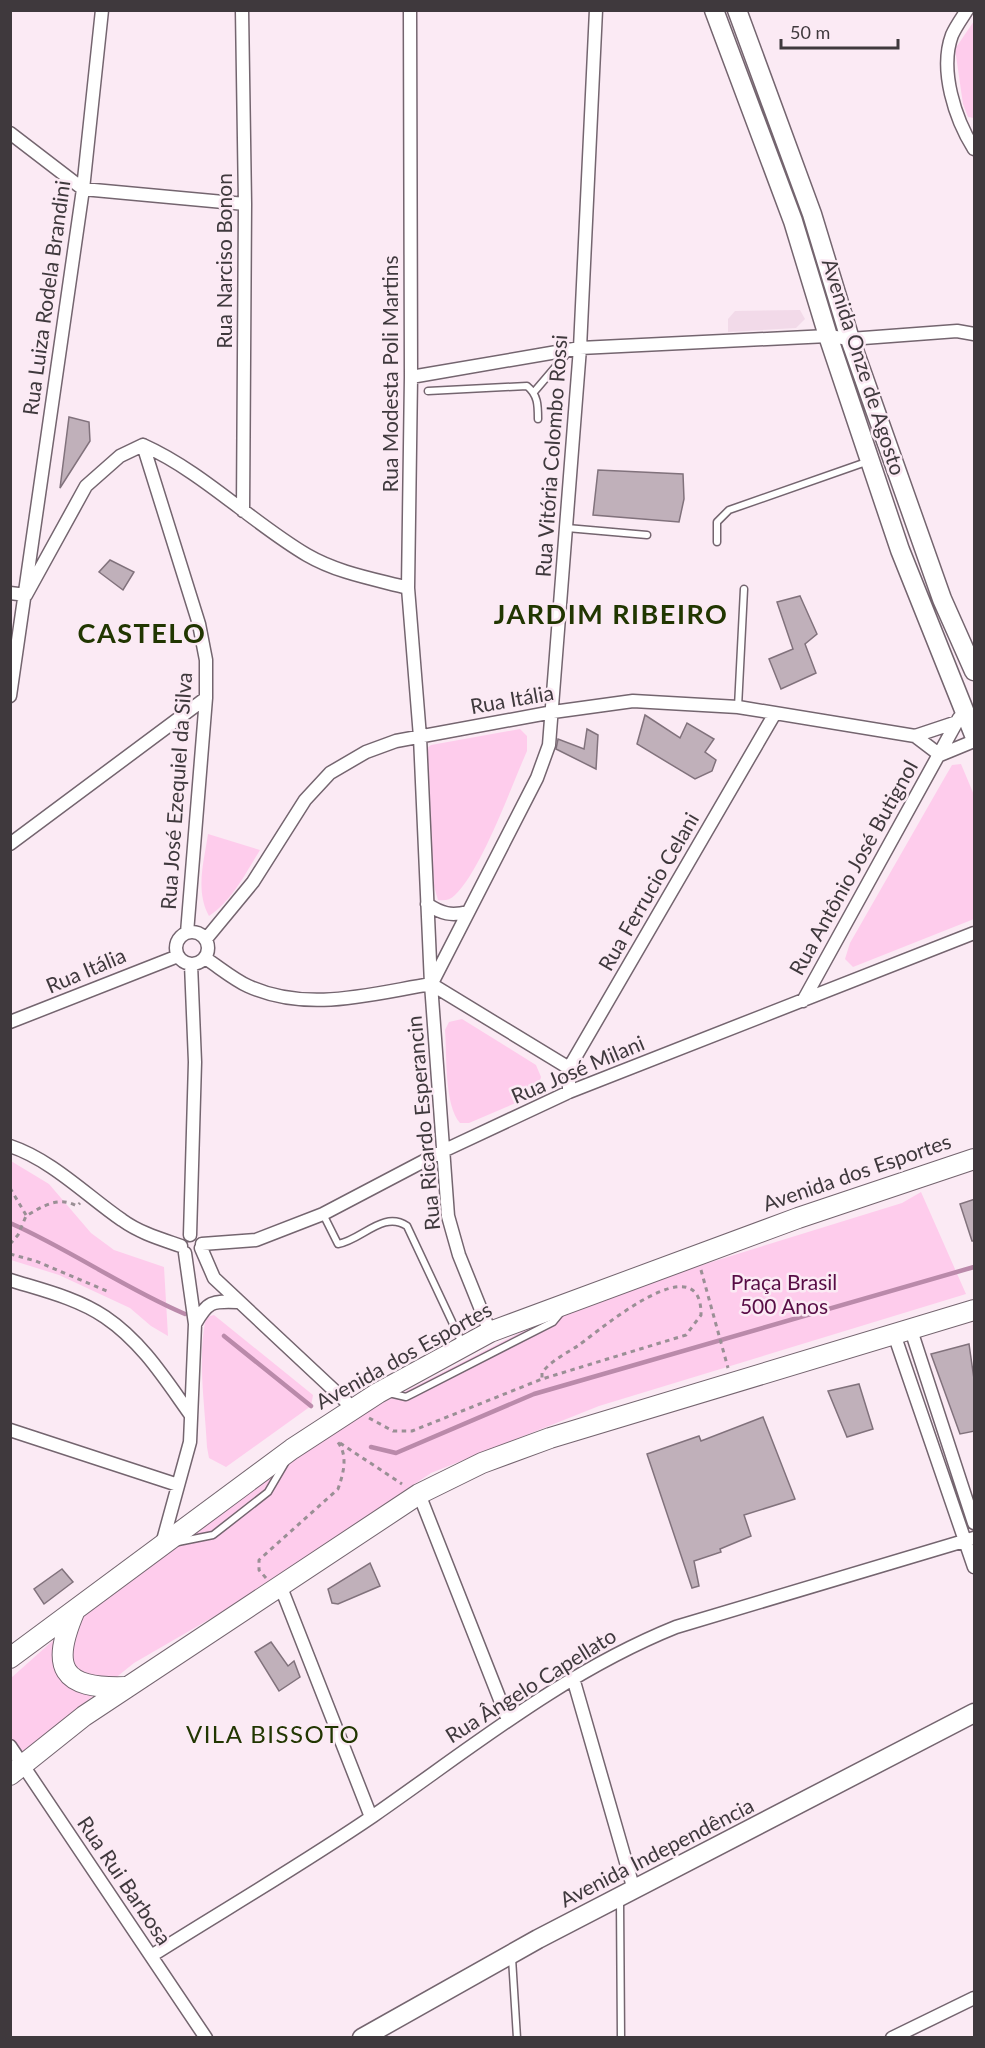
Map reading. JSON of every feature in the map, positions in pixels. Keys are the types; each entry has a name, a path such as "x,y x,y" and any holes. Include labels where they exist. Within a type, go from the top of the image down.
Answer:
{"main road":[{"name":"Avenida Onze de Agosto","path":"714,10 793,220 828,336 900,550 961,716 975,735"},
{"name":"Avenida Onze de Agosto","path":"737,10 812,214 850,339 942,599 975,671"},
{"name":"Avenida dos Esportes","path":"10,1658 76,1607 322,1428 383,1390 490,1332 697,1255 975,1159"},
{"path":"17,1769 125,1687 419,1494 482,1463 550,1437 975,1310"},
{"path":"76,1607 64,1636 62,1655 68,1672 79,1683 95,1688 125,1687"},
{"name":"Avenida Independência","path":"362,2037 512,1954 975,1713"}],"street":[{"name":"Rua Luiza Rodela Brandini","path":"10,696 82,189 102,10"},
{"name":"Rua Narciso Bonon","path":"242,10 245,204 243,511"},
{"name":"Rua Modesta Poli Martins","path":"410,10 411,377 408,588 420,737"},
{"name":"Rua Vitória Colombo Rossi","path":"431,984 537,778 549,745 567,528 575,349 596,10"},
{"path":"967,10 952,35 947,64 975,149"},
{"path":"10,133 82,189 245,204"},
{"path":"411,377 575,349 828,336 850,339 957,331 975,334"},
{"path":"10,593 26,595 86,486 120,456 142,445 175,462 308,555 334,568 408,588"},
{"name":"Rua José Ezequiel da Silva","path":"142,445 199,624 206,660 206,698 187,933"},
{"path":"10,844 206,698"},
{"name":"Rua Itália","path":"206,939 253,882 305,800 330,773 366,752 396,741 553,712 633,701 738,707 774,715 915,736"},
{"name":"Rua Ferrucio Celani","path":"569,1068 774,715"},
{"path":"961,716 915,736 940,755 975,741"},
{"name":"Rua Antônio José Butignol","path":"803,1001 961,716"},
{"name":"Rua Ricardo Esperancin","path":"420,737 431,984 448,1216 459,1255 490,1332"},
{"path":"427,904 452,916 468,912"},
{"path":"191,964 178,956 178,939 187,933 198,933 206,939 208,948 205,958"},
{"name":"Rua José Milani","path":"201,1246 256,1240 323,1215 443,1152 569,1092 975,933"},
{"name":"Rua Itália","path":"10,1022 178,956"},
{"path":"205,958 247,985 279,997 319,1002 431,984 569,1068 569,1092"},
{"path":"191,964 205,958"},
{"path":"190,1235 195,1062 191,964"},
{"path":"10,1146 42,1162 88,1196 147,1234 194,1255 201,1246"},
{"path":"162,1545 190,1442 195,1324 183,1250 184,1238 190,1235 199,1238 214,1278 237,1302 353,1408"},
{"path":"10,1280 71,1299 104,1316 135,1341 190,1414"},
{"path":"195,1324 207,1305 216,1302 237,1302"},
{"path":"903,1332 975,1523"},
{"path":"903,1332 970,1540 975,1567"},
{"path":"10,1430 178,1485"},
{"path":"419,1494 508,1720"},
{"name":"Rua Ângelo Capellato","path":"151,1956 371,1817 508,1720 573,1678 633,1644 676,1627 970,1540"},
{"path":"276,1588 371,1817"},
{"path":"573,1678 627,1894"},
{"name":"Rua Rui Barbosa","path":"10,1746 17,1769 206,2037"},
{"path":"892,2037 975,1998"}],"lane":[{"path":"534,392 575,349"},
{"path":"428,391 519,384 534,392 538,402 538,419"},
{"path":"717,542 717,522 729,510 870,461"},
{"path":"567,528 647,536"},
{"path":"738,707 744,589"},
{"path":"323,1215 338,1244 348,1242 386,1221 398,1220 407,1226 464,1346"},
{"path":"383,1390 406,1397 553,1322 570,1301"},
{"path":"621,2037 627,1894"},
{"path":"512,1954 517,2037"}],"path":[{"path":"10,1188 17,1195 26,1216"},
{"path":"11,1244 26,1216 56,1201 67,1201 77,1206 88,1196"},
{"path":"10,1254 36,1261 109,1292"},
{"path":"697,1255 729,1368"},
{"path":"353,1408 393,1431 412,1431 542,1379 686,1335 701,1316 699,1297 694,1290 681,1286 649,1297 606,1323 551,1364 542,1374 542,1379"},
{"path":"322,1428 338,1442 419,1494"},
{"path":"276,1588 259,1570 259,1560 338,1489 344,1473 344,1457 338,1442"}],"shaded area":[{"path":"800,310 805,319 796,328 728,332 728,319 735,311"}],"green space":[{"path":"974,21 974,118 968,117 963,104 955,49"},
{"path":"520,729 527,736 527,751 485,848 465,883 455,895 447,900 438,900 434,886 425,750 431,745"},
{"path":"961,764 974,795 974,919 853,967 845,959 850,943 952,765"},
{"path":"208,834 260,850 225,903 209,916 201,886"},
{"path":"462,1019 536,1065 541,1077 537,1091 525,1099 469,1123 460,1123 455,1115 447,1079 445,1030 449,1022"},
{"path":"11,1161 49,1184 91,1233 114,1250 164,1267 168,1336 151,1326 130,1308 59,1275 11,1260"},
{"name":"Praça Brasil 500 Anos","path":"921,1192 966,1294 599,1406 431,1473 234,1605 134,1663 11,1762 11,1678 95,1603 225,1501 359,1415 576,1304 902,1203"},
{"path":"214,1315 313,1395 311,1406 226,1467 209,1458 207,1447 202,1349 206,1317"}],"building":[{"path":"69,417 89,422 90,441 60,488"},
{"path":"598,470 683,474 684,499 679,522 593,515"},
{"path":"110,560 134,572 123,590 99,572"},
{"path":"800,596 817,634 805,644 816,673 781,689 769,659 793,649 777,602"},
{"path":"645,715 680,738 687,723 714,739 705,752 716,760 712,771 695,779 637,744"},
{"path":"587,729 598,735 596,769 556,749 558,739 584,749"},
{"path":"975,1199 975,1241 972,1241 960,1204"},
{"path":"969,1344 975,1386 975,1431 960,1434 931,1354"},
{"path":"859,1384 873,1429 847,1437 828,1391"},
{"path":"763,1417 795,1499 744,1515 751,1536 720,1549 721,1552 694,1561 699,1586 692,1588 647,1454 699,1436 701,1441"},
{"path":"370,1563 380,1586 338,1604 332,1603 328,1589"},
{"path":"62,1569 73,1582 44,1604 34,1589"},
{"path":"271,1642 288,1666 294,1661 300,1677 279,1691 255,1652"}],"waterway":[{"path":"10,1223 140,1293 185,1314"},
{"path":"371,1447 396,1453 534,1394 974,1267"},
{"path":"224,1336 311,1406"}],"district":[{"name":"JARDIM RIBEIRO","path":"611,615"},
{"name":"CASTELO","path":"142,634"},
{"name":"VILA BISSOTO","path":"273,1735"}]}
